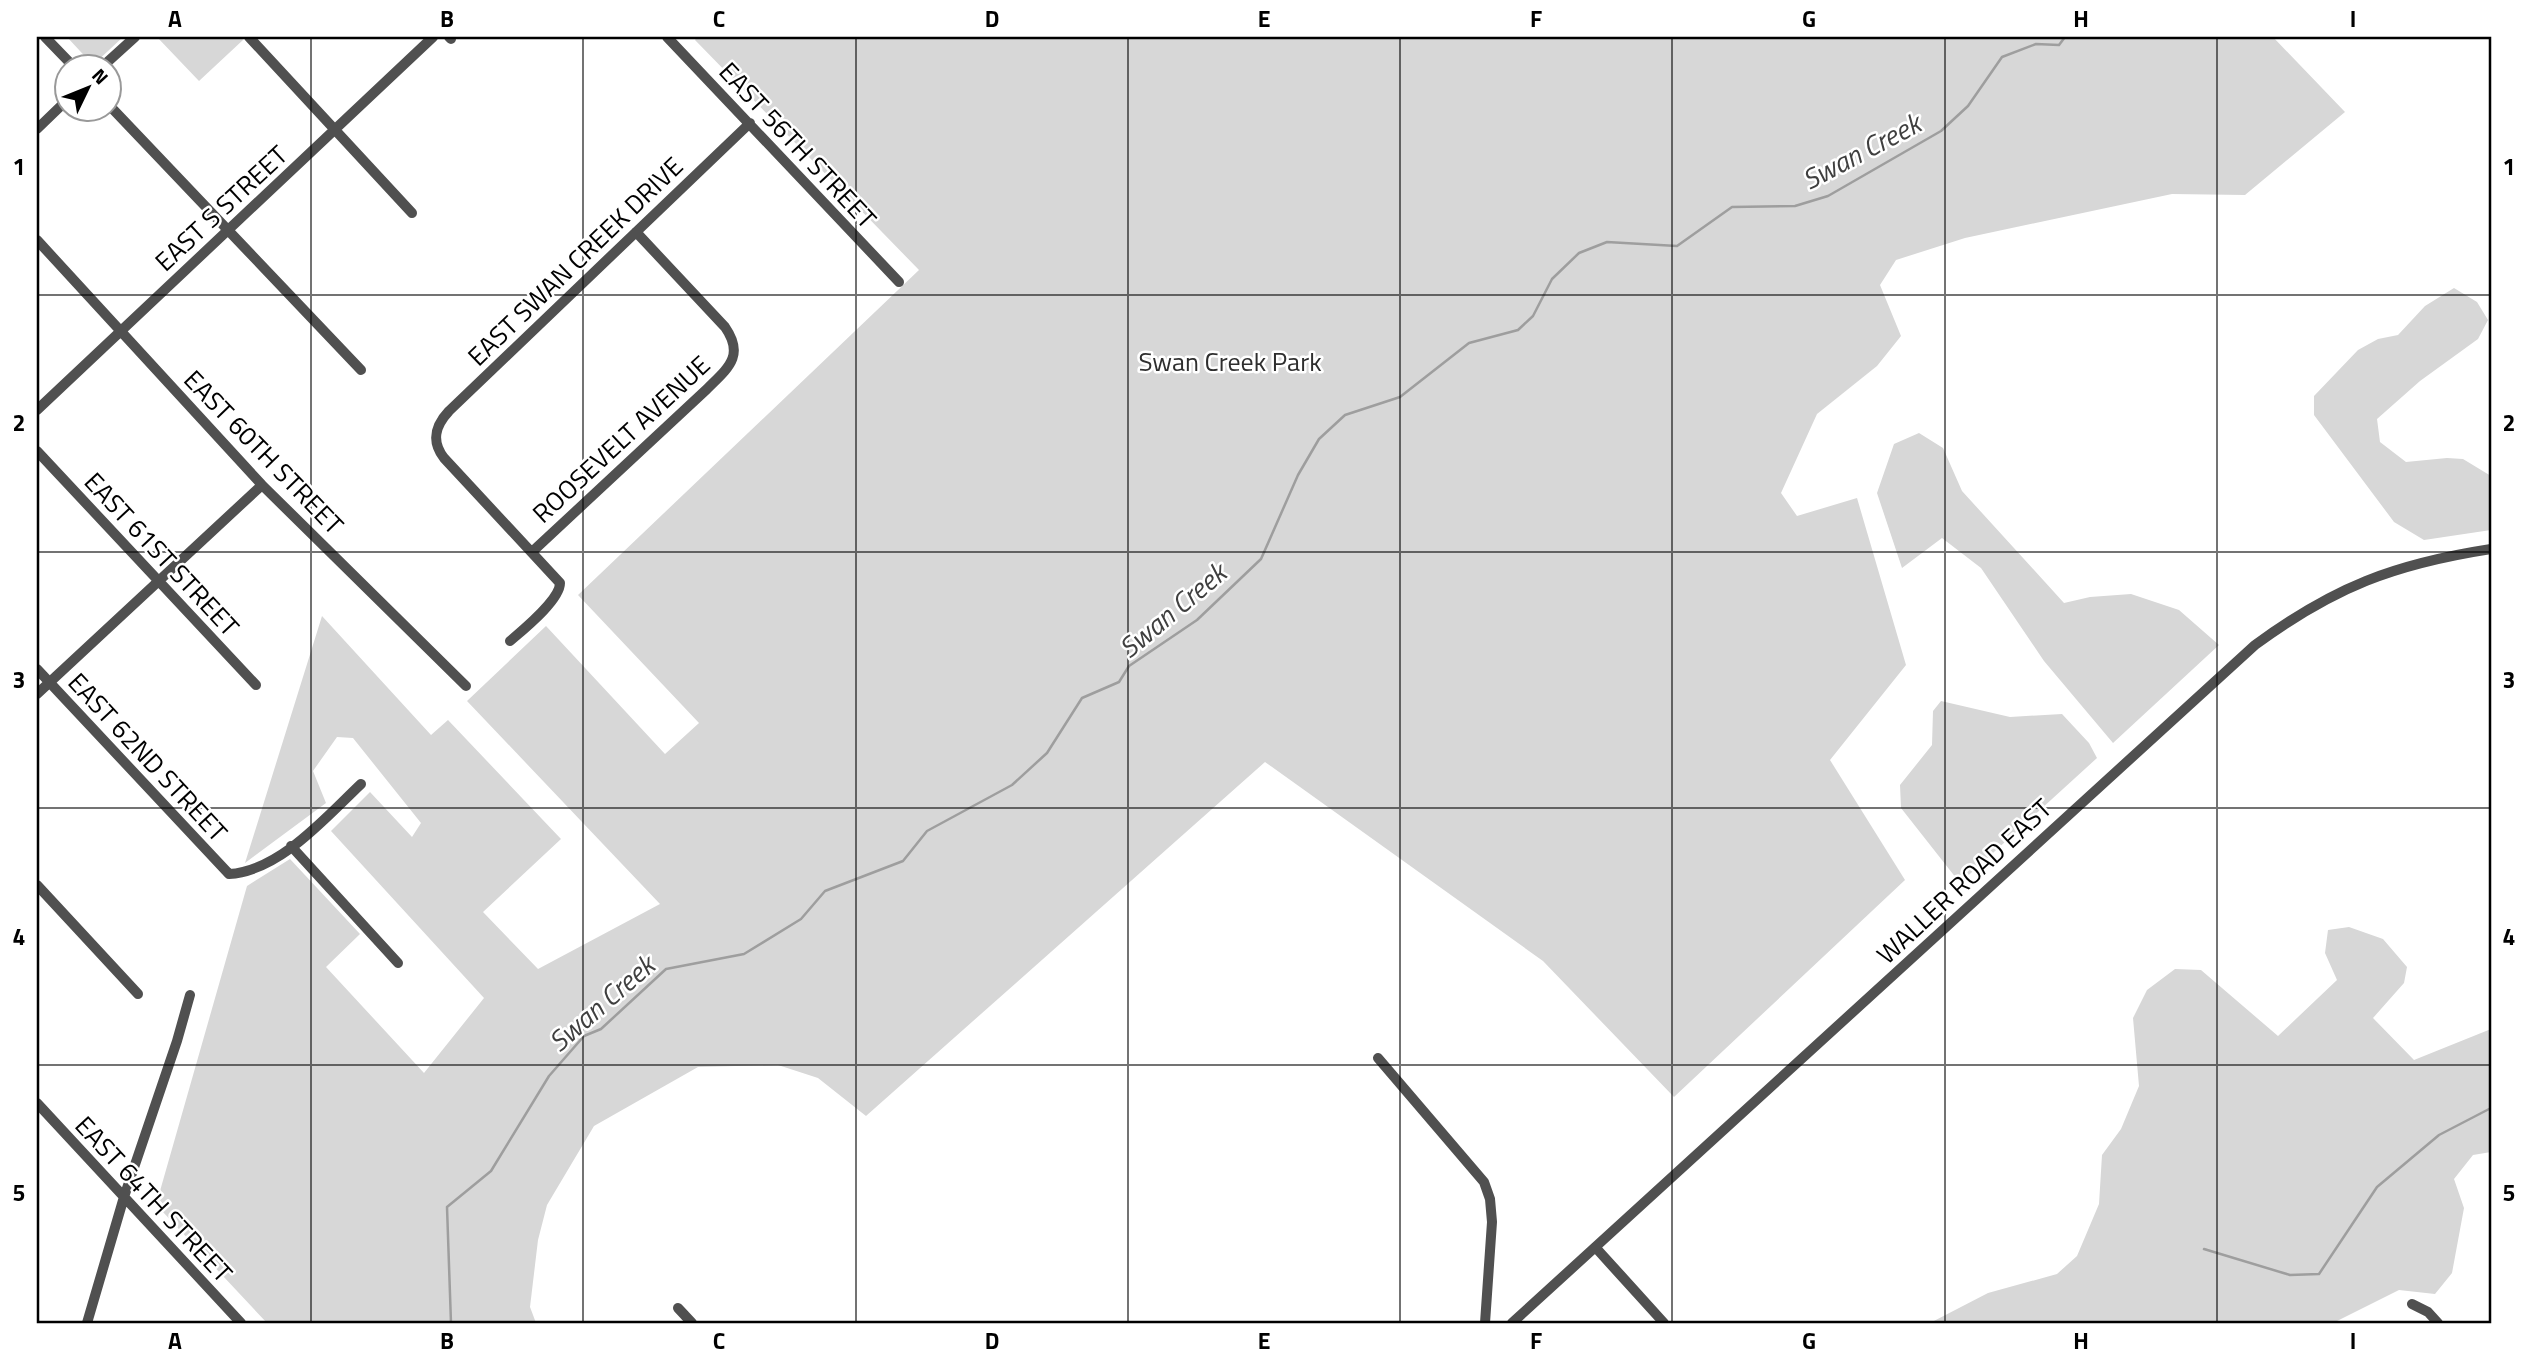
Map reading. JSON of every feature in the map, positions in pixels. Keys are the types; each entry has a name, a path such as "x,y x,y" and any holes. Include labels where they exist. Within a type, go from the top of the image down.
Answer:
{"street":[{"path":"45,37 59,52"},
{"path":"118,52 135,37"},
{"path":"249,37 412,213"},
{"name":"EAST S STREET","path":"37,410 433,37"},
{"name":"EAST 56TH STREET","path":"667,37 898,282"},
{"path":"37,129 52,115"},
{"path":"122,119 360,370"},
{"name":"EAST SWAN CREEK DRIVE","path":"533,551 444,458 436,446 435,435 440,422 750,123"},
{"name":"ROOSEVELT AVENUE","path":"533,551 707,389 726,369 734,355 733,340 725,327 636,232"},
{"name":"EAST 60TH STREET","path":"37,240 262,485 466,686"},
{"name":"EAST 61ST STREET","path":"37,451 256,685"},
{"path":"37,694 262,485"},
{"name":"WALLER ROAD EAST","path":"1512,1323 2255,645 2307,609 2345,588 2411,565 2491,549"},
{"path":"510,641 559,591 559,581 533,551"},
{"name":"EAST 62ND STREET","path":"37,670 229,874 265,866 292,846"},
{"path":"361,784 292,846 398,962"},
{"path":"37,885 138,994"},
{"path":"87,1323 124,1197 190,995"},
{"path":"1378,1058 1484,1182 1490,1199 1492,1222 1485,1323"},
{"name":"EAST 64TH STREET","path":"37,1103 241,1323"},
{"path":"1596,1248 1664,1323"},
{"path":"2412,1304 2428,1312 2438,1323"},
{"path":"678,1308 692,1323"}],"green space":[{"path":"67,37 123,37 107,52 81,52"},
{"path":"157,37 241,37 243,40 199,81"},
{"name":"Swan Creek Park","path":"697,37 2273,37 2345,112 2245,195 2172,194 1965,238 1896,260 1880,285 1901,336 1877,366 1817,414 1781,493 1797,516 1857,498 1906,665 1830,760 1905,880 1674,1097 1543,961 1265,762 866,1116 818,1078 778,1065 698,1067 594,1126 547,1205 538,1240 530,1307 536,1323 267,1323 162,1211 164,1205 158,1198 247,886 290,859 360,934 326,967 424,1073 484,998 331,831 370,792 412,837 421,823 353,738 337,737 313,771 326,803 245,863 322,616 431,735 448,720 561,839 483,912 538,969 660,904 467,701 546,626 665,754 699,723 578,595 919,270 695,40"},
{"path":"2454,288 2477,302 2488,320 2478,339 2420,381 2377,419 2380,442 2406,462 2463,459 2491,476 2491,530 2424,540 2394,522 2314,415 2314,396 2358,350 2378,339 2398,335 2425,306"},
{"path":"1919,433 1943,448 1962,491 2064,603 2090,597 2131,594 2179,610 2219,645 2113,743 2044,661 1981,568 1942,538 1902,568 1877,493 1894,444"},
{"path":"1941,701 2010,717 2062,714 2089,743 2097,758 1960,883 1901,808 1900,785 1932,745 1933,711"},
{"path":"2349,927 2383,939 2407,967 2404,983 2373,1018 2414,1060 2491,1029 2491,1152 2473,1155 2454,1179 2464,1208 2452,1273 2435,1294 2399,1290 2333,1323 1930,1323 1988,1293 2057,1274 2077,1256 2099,1204 2102,1155 2121,1129 2139,1086 2133,1018 2147,990 2175,969 2201,970 2278,1036 2337,980 2325,953 2328,930"}],"waterway":[{"name":"Swan Creek","path":"451,1323 447,1207 491,1171 549,1076 584,1036 601,1029 666,969 744,954 801,919 825,891 903,861 927,831 1012,785 1047,753 1082,698 1119,682 1129,666 1197,620 1261,559 1298,475 1319,439 1345,415 1400,397 1469,343 1518,330 1533,316 1552,279 1579,253 1607,242 1677,246 1732,207 1795,206 1828,196 1941,131 1968,106 2002,57 2036,44 2059,45 2065,37"},
{"path":"2204,1249 2290,1275 2319,1274 2377,1187 2439,1135 2491,1108"}]}
